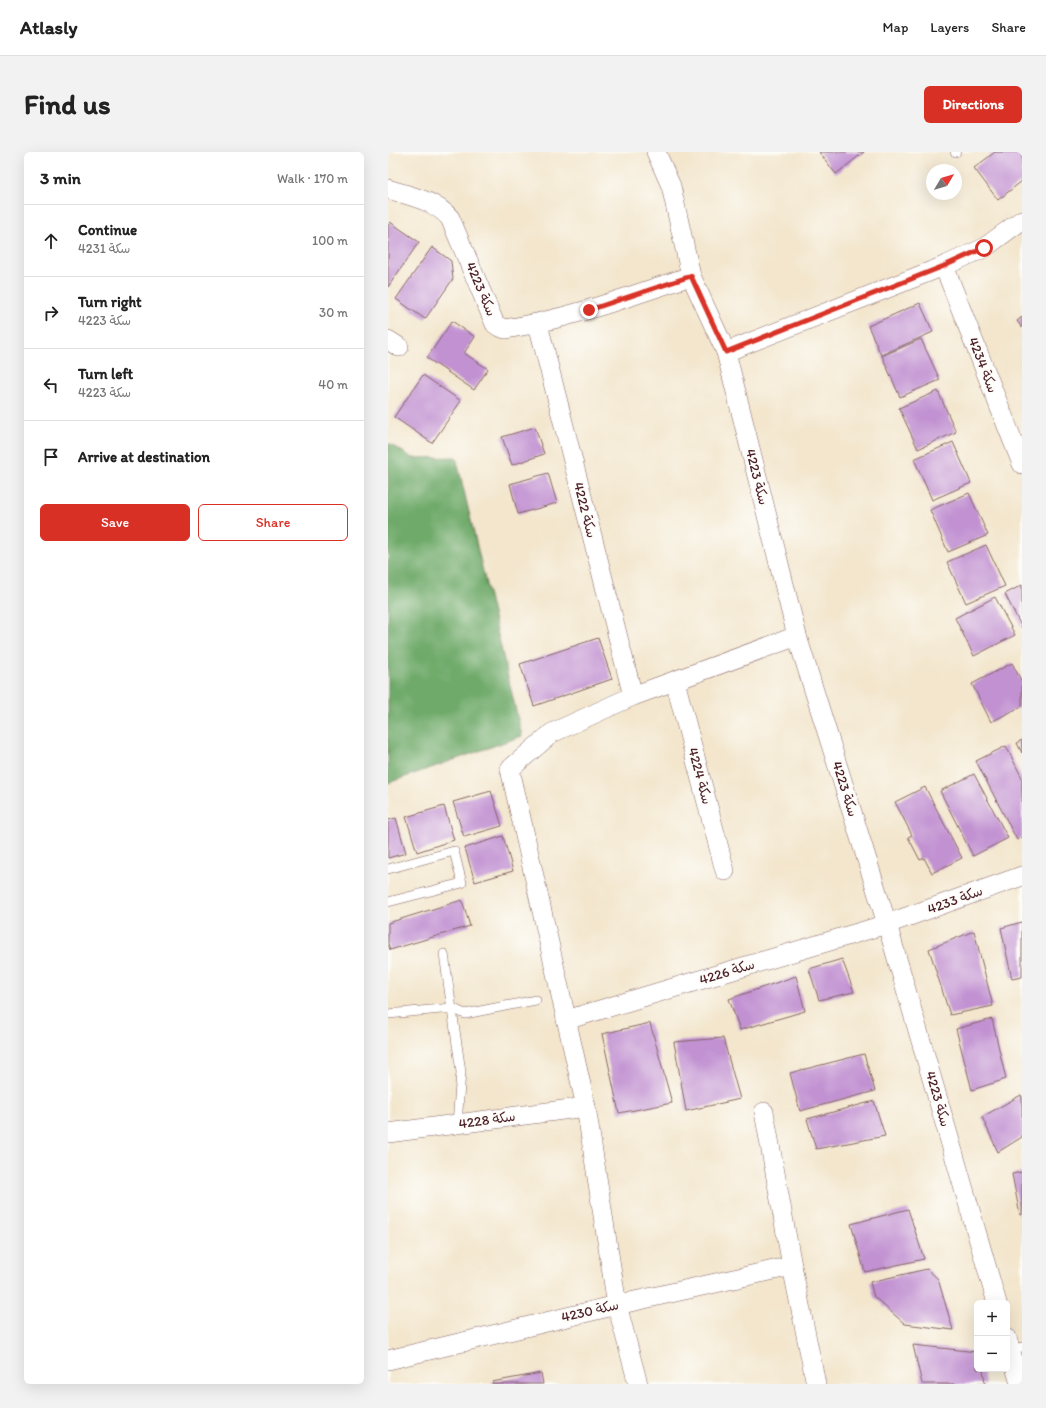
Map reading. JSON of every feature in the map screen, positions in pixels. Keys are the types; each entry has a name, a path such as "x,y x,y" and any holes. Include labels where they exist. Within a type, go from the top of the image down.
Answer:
{"street":[{"name":"سكة 4223","path":"656,152 671,186 691,276 726,352 797,636 887,924 996,1300"},
{"name":"سكة 4223","path":"388,189 434,205 450,218 495,324 505,329 538,324 589,310 691,276"},
{"path":"726,352 944,266 984,248 1022,220"},
{"name":"سكة 4234","path":"944,266 1022,464"},
{"name":"سكة 4222","path":"538,324 633,696"},
{"path":"638,1384 617,1305 586,1107 510,769 552,733 633,696 797,636"},
{"name":"سكة 4224","path":"676,681 725,871"},
{"name":"سكة 4233","path":"887,924 1022,876"},
{"name":"سكة 4226","path":"566,1020 887,924"},
{"name":"سكة 4228","path":"388,1133 586,1107"},
{"path":"764,1112 792,1266 816,1384"},
{"name":"سكة 4230","path":"388,1360 617,1305 792,1266"},
{"path":"1013,1345 1020,1384"}],"lane":[{"path":"388,869 454,851 462,883 388,902"},
{"path":"444,954 461,1072 457,1124"},
{"path":"388,1014 452,1008 465,1014 536,1000"}],"green space":[{"path":"388,443 413,458 456,457 522,736 388,783"}],"building":[{"path":"819,152 864,152 836,174"},
{"path":"995,152 1022,152 1022,181 998,200 974,168"},
{"path":"390,222 419,242 388,287 388,226"},
{"path":"432,247 451,261 453,279 425,319 396,299"},
{"path":"920,303 933,332 881,355 868,326"},
{"path":"1022,317 1022,328 1017,321"},
{"path":"452,321 475,337 464,353 488,369 474,390 427,358"},
{"path":"921,339 940,380 900,397 882,356"},
{"path":"423,375 461,401 432,443 394,417"},
{"path":"938,391 956,432 918,449 899,408"},
{"path":"535,427 544,454 512,465 502,437"},
{"path":"953,442 971,483 932,500 914,459"},
{"path":"548,473 557,503 518,514 510,484"},
{"path":"969,493 988,535 948,552 930,510"},
{"path":"986,545 1005,586 966,603 947,562"},
{"path":"1022,585 1022,628 1005,594"},
{"path":"995,597 1015,635 974,656 955,618"},
{"path":"598,638 612,679 534,706 520,664"},
{"path":"1012,663 1022,682 1022,706 991,722 972,684"},
{"path":"1022,740 1022,753 1017,743"},
{"path":"1006,746 1022,778 1022,837 1017,840 976,761"},
{"path":"974,774 1008,838 973,856 940,791"},
{"path":"925,787 962,858 932,873 924,858 920,860 908,837 912,835 895,802"},
{"path":"491,791 502,826 464,837 453,802"},
{"path":"444,806 454,840 417,852 406,817"},
{"path":"396,818 406,853 388,858 388,820"},
{"path":"503,836 513,871 475,882 465,848"},
{"path":"462,900 470,926 390,950 388,943 388,923"},
{"path":"1022,922 1022,977 1012,979 1001,928"},
{"path":"974,931 993,1006 950,1015 929,949"},
{"path":"842,959 854,992 819,1000 809,969"},
{"path":"796,976 805,1011 740,1030 729,999"},
{"path":"992,1019 1006,1079 972,1090 956,1029"},
{"path":"650,1023 672,1103 619,1113 602,1034"},
{"path":"723,1038 740,1099 686,1111 674,1042"},
{"path":"864,1054 875,1091 800,1111 790,1073"},
{"path":"1021,1095 1022,1137 998,1152 982,1117"},
{"path":"874,1101 885,1136 816,1149 807,1119"},
{"path":"1022,1172 1022,1215 1020,1215 1012,1174"},
{"path":"908,1209 924,1259 865,1272 851,1224"},
{"path":"927,1269 938,1279 953,1330 905,1324 874,1297 870,1282"},
{"path":"913,1345 974,1352 974,1372 983,1372 985,1384 922,1384"},
{"path":"541,1373 543,1384 493,1384 492,1382"}],"route":[{"path":"589,310 691,276 726,352 944,266 984,248"}]}
